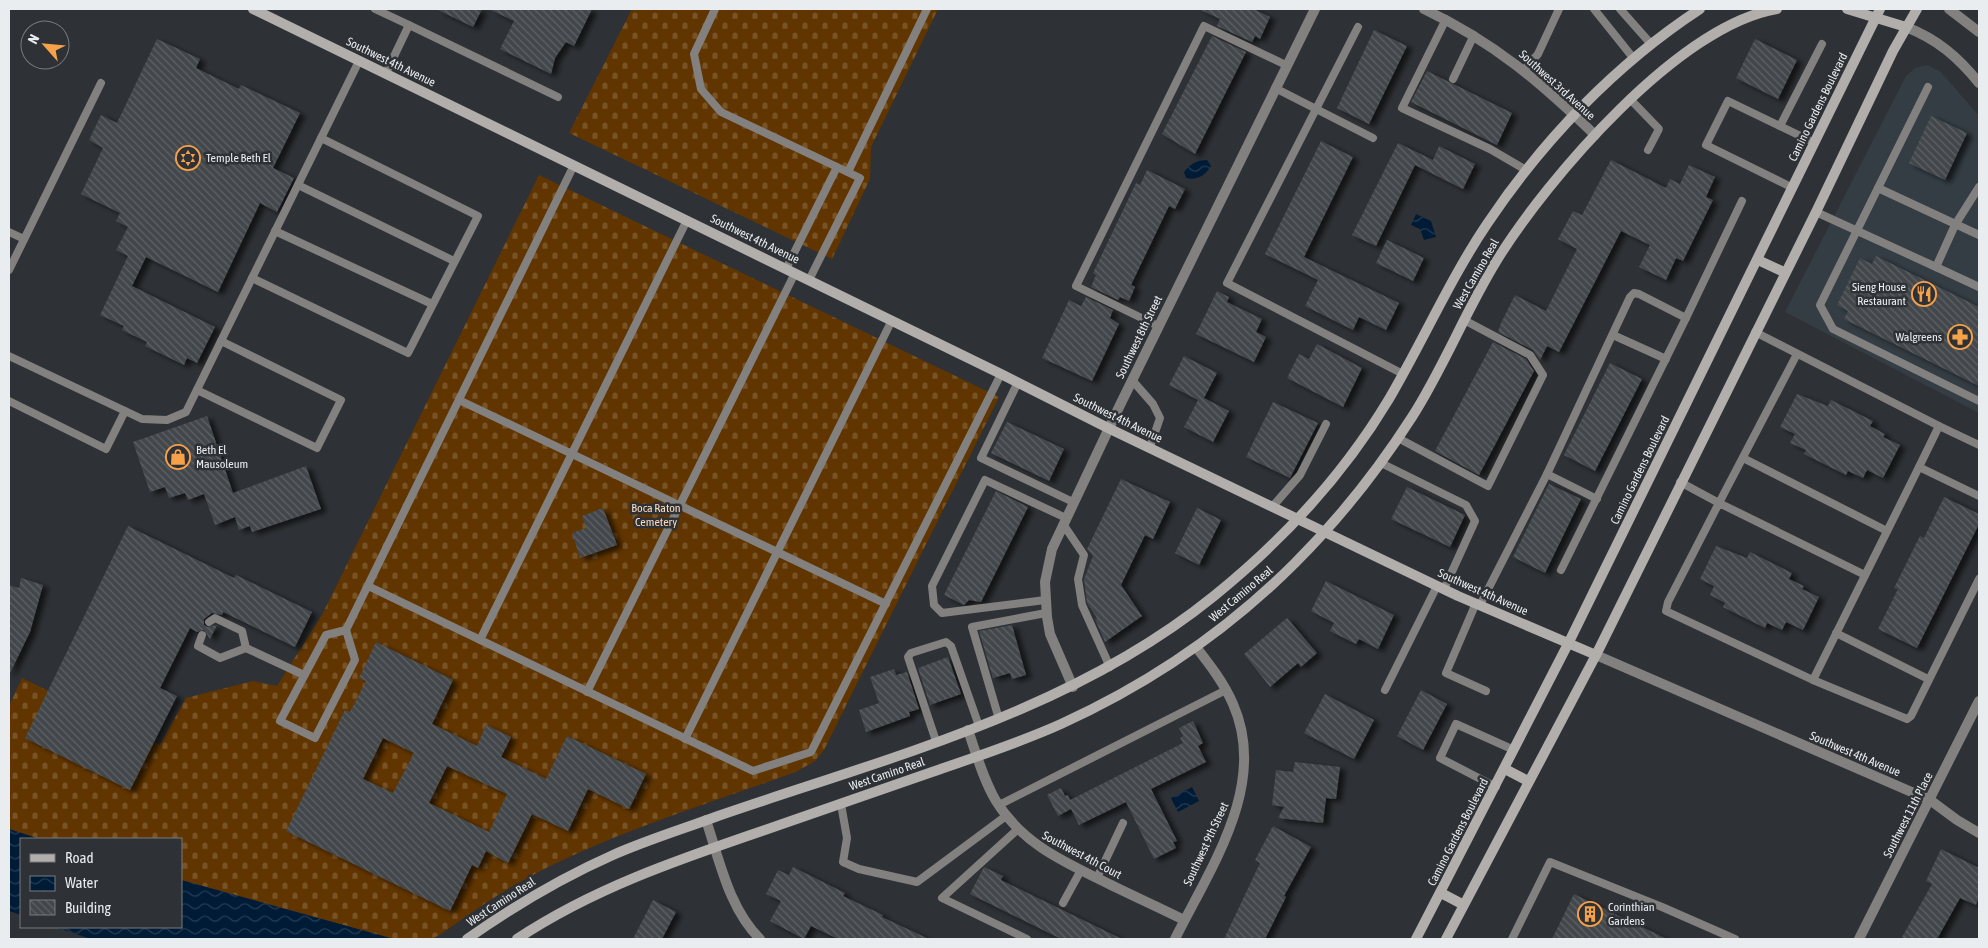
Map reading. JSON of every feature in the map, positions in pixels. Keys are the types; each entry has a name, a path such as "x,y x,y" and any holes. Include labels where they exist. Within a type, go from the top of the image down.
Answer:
{"street":[{"name":"Southwest 4th Avenue","path":"253,9 892,320 1108,428 1440,587 1930,800 1956,820 1979,833"},
{"name":"Southwest 8th Street","path":"1073,687 1050,634 1044,600 1047,566 1064,521 1108,428 1315,9"},
{"name":"Southwest 3rd Avenue","path":"1424,9 1474,35 1524,70 1595,135"},
{"name":"West Camino Real","path":"467,939 529,898 583,869 637,845 999,719 1073,687 1167,632 1214,597 1263,554 1298,518 1360,442 1403,374 1469,252 1526,170 1574,115 1634,59 1651,44 1700,9"},
{"name":"West Camino Real","path":"517,939 601,892 665,865 1034,736 1089,711 1196,647 1267,590 1326,531 1381,463 1428,389 1464,320 1514,234 1539,200 1595,135 1664,71 1714,34 1746,17 1776,9"},
{"path":"1847,9 1878,12 1927,36 1949,51 1979,82"},
{"path":"1446,939 1462,904 1596,655 1784,272 1816,212 1906,27 1917,9"},
{"path":"1949,9 1979,32"},
{"name":"Camino Gardens Boulevard","path":"1416,939 1496,787 1569,642 1878,12"},
{"path":"1758,260 1784,272"},
{"name":"Southwest 9th Street","path":"1175,939 1229,829 1241,795 1245,759 1240,723 1226,690 1196,647"},
{"name":"Southwest 11th Place","path":"1859,939 1979,701"},
{"name":"Southwest 4th Court","path":"968,730 988,784 1006,816 1018,829 1046,852 1184,920"},
{"path":"1505,769 1528,781"},
{"path":"706,820 725,880 739,912 760,939"},
{"path":"1441,893 1462,904"}],"lane":[{"path":"375,9 558,97"},
{"path":"715,9 694,54 701,89 721,112 860,178 809,280"},
{"path":"848,172 927,9"},
{"path":"1524,70 1538,54 1559,9"},
{"path":"1594,9 1634,59"},
{"path":"1620,9 1651,44"},
{"path":"1446,19 1402,108 1490,148 1526,170"},
{"path":"386,73 409,25"},
{"path":"1158,326 1076,286 1204,26 1286,65"},
{"path":"1358,27 1226,283 1403,374"},
{"path":"1453,79 1474,35"},
{"path":"1780,126 1822,44"},
{"path":"9,356 142,420 167,420 186,412 359,60"},
{"path":"9,270 101,83"},
{"path":"1928,87 1820,305 1833,329 1979,401"},
{"path":"1275,88 1373,138"},
{"path":"1631,100 1659,129 1648,150"},
{"path":"1793,188 1706,146 1728,101 1815,143"},
{"path":"252,278 408,353 478,216 321,138"},
{"path":"346,630 326,634 280,721 315,738 354,660 346,630 574,165"},
{"path":"587,692 679,506 837,167"},
{"path":"298,184 454,261"},
{"path":"1936,267 1955,225 1979,187"},
{"path":"1878,188 1979,235"},
{"path":"1561,570 1742,201"},
{"path":"1816,212 1979,287"},
{"path":"480,640 686,220"},
{"path":"275,231 432,304"},
{"path":"9,232 24,240"},
{"path":"1486,691 1446,673 1478,604 1547,474 1634,293 1686,318"},
{"path":"685,739 892,320"},
{"path":"1398,438 1488,486 1543,375 1530,355 1464,320"},
{"path":"1755,332 1979,445"},
{"path":"1613,335 1666,359"},
{"path":"197,390 317,448 341,400 221,341"},
{"path":"1797,354 1668,602 1666,611 1813,680 1908,719 1979,579"},
{"path":"368,586 753,771 811,752 1001,374"},
{"path":"1132,380 1153,404 1160,418 1150,447"},
{"path":"1018,382 981,458 1073,502"},
{"path":"459,400 886,604"},
{"path":"9,401 106,449 125,411"},
{"path":"1274,506 1300,475 1326,424"},
{"path":"1813,680 1939,426"},
{"path":"1743,458 1887,531"},
{"path":"1381,463 1466,505 1475,521 1385,690"},
{"path":"1919,467 1979,496"},
{"path":"1547,474 1597,499"},
{"path":"1044,600 942,613 934,605 932,586 984,480 1064,521 1084,555 1078,580 1082,605 1110,667"},
{"path":"1680,482 1865,575"},
{"path":"999,719 972,627 1046,614"},
{"path":"209,622 215,618 242,631 246,648"},
{"path":"1836,633 1928,679"},
{"path":"202,635 198,646 220,658 246,648 304,675"},
{"path":"936,741 908,657 911,653 946,642 951,646 979,726"},
{"path":"999,805 1226,690"},
{"path":"1496,787 1440,758 1456,724 1514,750"},
{"path":"841,804 847,838 843,862 859,869 918,882 1006,816"},
{"path":"1097,878 1123,823"},
{"path":"1018,829 942,898 1027,939"},
{"path":"1512,939 1550,862 1735,939"},
{"path":"1064,903 1081,870"}],"shaded area":[{"path":"1928,65 1941,72 1979,116 1979,413 1785,312 1906,76 1915,68"}],"green space":[{"path":"632,9 938,9 871,147 870,179 832,259 569,133"},
{"name":"Boca Raton Cemetery","path":"539,175 999,397 824,750 815,761 796,772 628,832 563,860 483,904 438,936 430,939 394,939 182,880 182,838 37,838 9,829 9,706 22,678 160,745 186,698 253,681 277,686 322,615"}],"water":[{"path":"1207,160 1211,166 1206,172 1197,178 1186,178 1184,172 1189,167 1194,163"},
{"path":"1416,214 1431,221 1436,237 1424,240 1420,229 1411,225"},
{"path":"1192,787 1199,801 1178,812 1171,798"},
{"path":"9,829 37,838 20,838 20,915 9,911"},
{"path":"182,880 394,939 91,939 58,928 182,928"}],"building":[{"path":"436,9 482,9 473,27"},
{"path":"489,9 592,9 574,46 566,42 555,58 551,74 500,49 514,21"},
{"path":"1199,9 1253,9 1270,17 1260,39 1255,36 1252,42 1217,26 1220,19"},
{"path":"1374,30 1407,46 1369,124 1337,108"},
{"path":"1212,36 1246,52 1195,154 1162,134"},
{"name":"Temple Beth El","path":"157,39 200,59 196,68 239,89 241,85 300,113 273,168 294,178 277,212 260,203 218,292 146,257 132,286 215,327 197,363 187,358 184,365 145,346 147,342 122,330 124,326 100,315 128,256 116,250 128,227 116,221 120,213 81,194 103,148 89,140 101,115 117,123"},
{"path":"1755,39 1797,60 1778,99 1736,78"},
{"path":"1427,71 1512,113 1497,145 1411,102"},
{"path":"1931,116 1967,133 1945,180 1909,163"},
{"path":"1321,141 1353,157 1304,257 1399,303 1386,330 1359,317 1353,330 1305,306 1318,280 1265,254"},
{"path":"1398,143 1433,160 1439,146 1475,164 1463,189 1415,165 1376,246 1352,235"},
{"path":"1611,160 1666,188 1670,179 1680,184 1689,165 1715,177 1706,197 1713,200 1683,261 1676,258 1666,280 1639,267 1650,245 1621,231 1559,352 1547,346 1540,360 1533,350 1498,332 1501,323 1515,295 1546,311 1577,249 1558,239 1573,211 1582,215"},
{"path":"1147,170 1185,189 1175,209 1169,206 1131,285 1135,287 1129,301 1120,297 1118,300 1091,287 1096,275 1093,273 1136,183 1140,185"},
{"path":"1387,240 1424,258 1413,281 1376,263"},
{"path":"1876,256 1979,307 1979,386 1844,319 1848,311 1837,305 1860,258 1872,264"},
{"path":"1217,291 1229,297 1227,302 1262,319 1256,332 1266,337 1254,362 1196,334"},
{"path":"1086,297 1113,310 1110,318 1119,324 1092,381 1042,358 1069,300 1081,306"},
{"path":"1493,342 1526,359 1534,371 1479,475 1435,451"},
{"path":"1317,344 1362,368 1343,407 1287,378 1299,354 1309,359"},
{"path":"1184,356 1217,373 1204,398 1229,411 1213,442 1184,427 1198,400 1169,385"},
{"path":"1610,363 1642,379 1595,471 1564,455"},
{"path":"1797,394 1828,406 1831,400 1873,421 1870,426 1885,434 1883,437 1900,445 1883,478 1867,470 1863,478 1848,471 1846,475 1804,454 1806,450 1790,443 1795,434 1780,427"},
{"path":"1273,402 1318,423 1290,478 1246,457"},
{"path":"207,416 233,493 306,466 321,509 252,532 250,526 239,530 235,517 215,525 204,494 188,500 185,493 169,498 165,487 150,492 133,442"},
{"path":"1007,422 1064,449 1049,481 991,453"},
{"path":"1121,479 1170,502 1153,539 1145,535 1121,585 1142,616 1105,642 1095,619 1097,618 1087,603 1084,579 1093,556 1087,549"},
{"path":"1549,484 1581,499 1545,573 1513,557"},
{"path":"1407,487 1465,515 1450,547 1391,519"},
{"path":"996,491 1028,507 981,602 969,600 964,605 944,595"},
{"path":"1944,497 1979,514 1979,524 1917,648 1878,629 1898,589 1894,588 1920,536 1924,538"},
{"path":"603,508 617,545 580,558 572,533 586,528 582,516"},
{"path":"1197,508 1221,520 1199,565 1175,553"},
{"path":"128,526 234,578 236,575 312,612 295,647 223,612 222,615 212,613 204,619 204,625 207,627 217,625 210,639 204,630 197,632 190,628 160,688 177,696 130,790 25,738"},
{"path":"1716,546 1747,558 1750,552 1792,573 1789,579 1804,586 1802,589 1819,597 1803,630 1786,622 1782,630 1767,623 1765,628 1723,607 1725,603 1710,595 1714,586 1700,579"},
{"path":"21,578 43,585 30,632 9,675 9,585 19,588"},
{"path":"1326,581 1394,615 1378,649 1359,639 1356,644 1330,631 1334,623 1311,611"},
{"path":"1287,618 1317,653 1301,667 1298,663 1270,687 1244,654"},
{"path":"1012,625 1026,675 1012,679 1010,673 993,678 979,631"},
{"path":"376,642 453,680 432,724 477,746 486,725 511,737 501,757 546,779 567,736 646,774 629,809 588,789 568,831 532,814 508,863 486,851 478,868 472,865 450,911 286,831 345,710 350,712 366,681 359,678","holes":["383,738 414,753 393,793 363,779","447,766 507,794 489,832 429,803"]},
{"path":"948,657 961,694 930,705 918,668"},
{"path":"894,669 896,675 907,672 919,709 909,712 910,716 866,732 859,710 879,703 870,677"},
{"path":"1421,690 1447,704 1423,750 1397,736"},
{"path":"1325,694 1374,720 1354,759 1304,733"},
{"path":"1193,721 1203,743 1198,746 1206,762 1151,789 1177,841 1173,842 1176,848 1154,859 1126,802 1079,825 1071,809 1058,816 1047,795 1061,788 1065,796 1068,795 1070,800 1183,743 1180,738 1183,736 1179,728"},
{"path":"1295,762 1340,767 1336,799 1326,798 1323,823 1278,818 1284,807 1272,805 1276,770 1293,772"},
{"path":"1273,826 1311,847 1284,896 1286,897 1265,939 1224,939 1260,863 1255,860"},
{"path":"1941,849 1979,868 1979,898 1976,905 1960,898 1937,939 1901,939 1932,884 1926,881"},
{"path":"793,867 845,893 843,896 883,915 882,917 929,939 838,939 811,926 804,939 770,921 781,901 766,894 778,870 789,875"},
{"path":"984,867 1003,876 1001,880 1122,939 1061,939 970,894"},
{"name":"Corinthian Gardens","path":"1574,894 1667,939 1552,939"},
{"path":"653,900 676,912 662,939 633,939"}],"place":[{"name":"Temple Beth El","path":"188,158"},
{"name":"Sieng House Restaurant","path":"1924,294"},
{"name":"Walgreens","path":"1960,337"},
{"name":"Beth El Mausoleum","path":"178,457"},
{"name":"Corinthian Gardens","path":"1590,914"}]}
